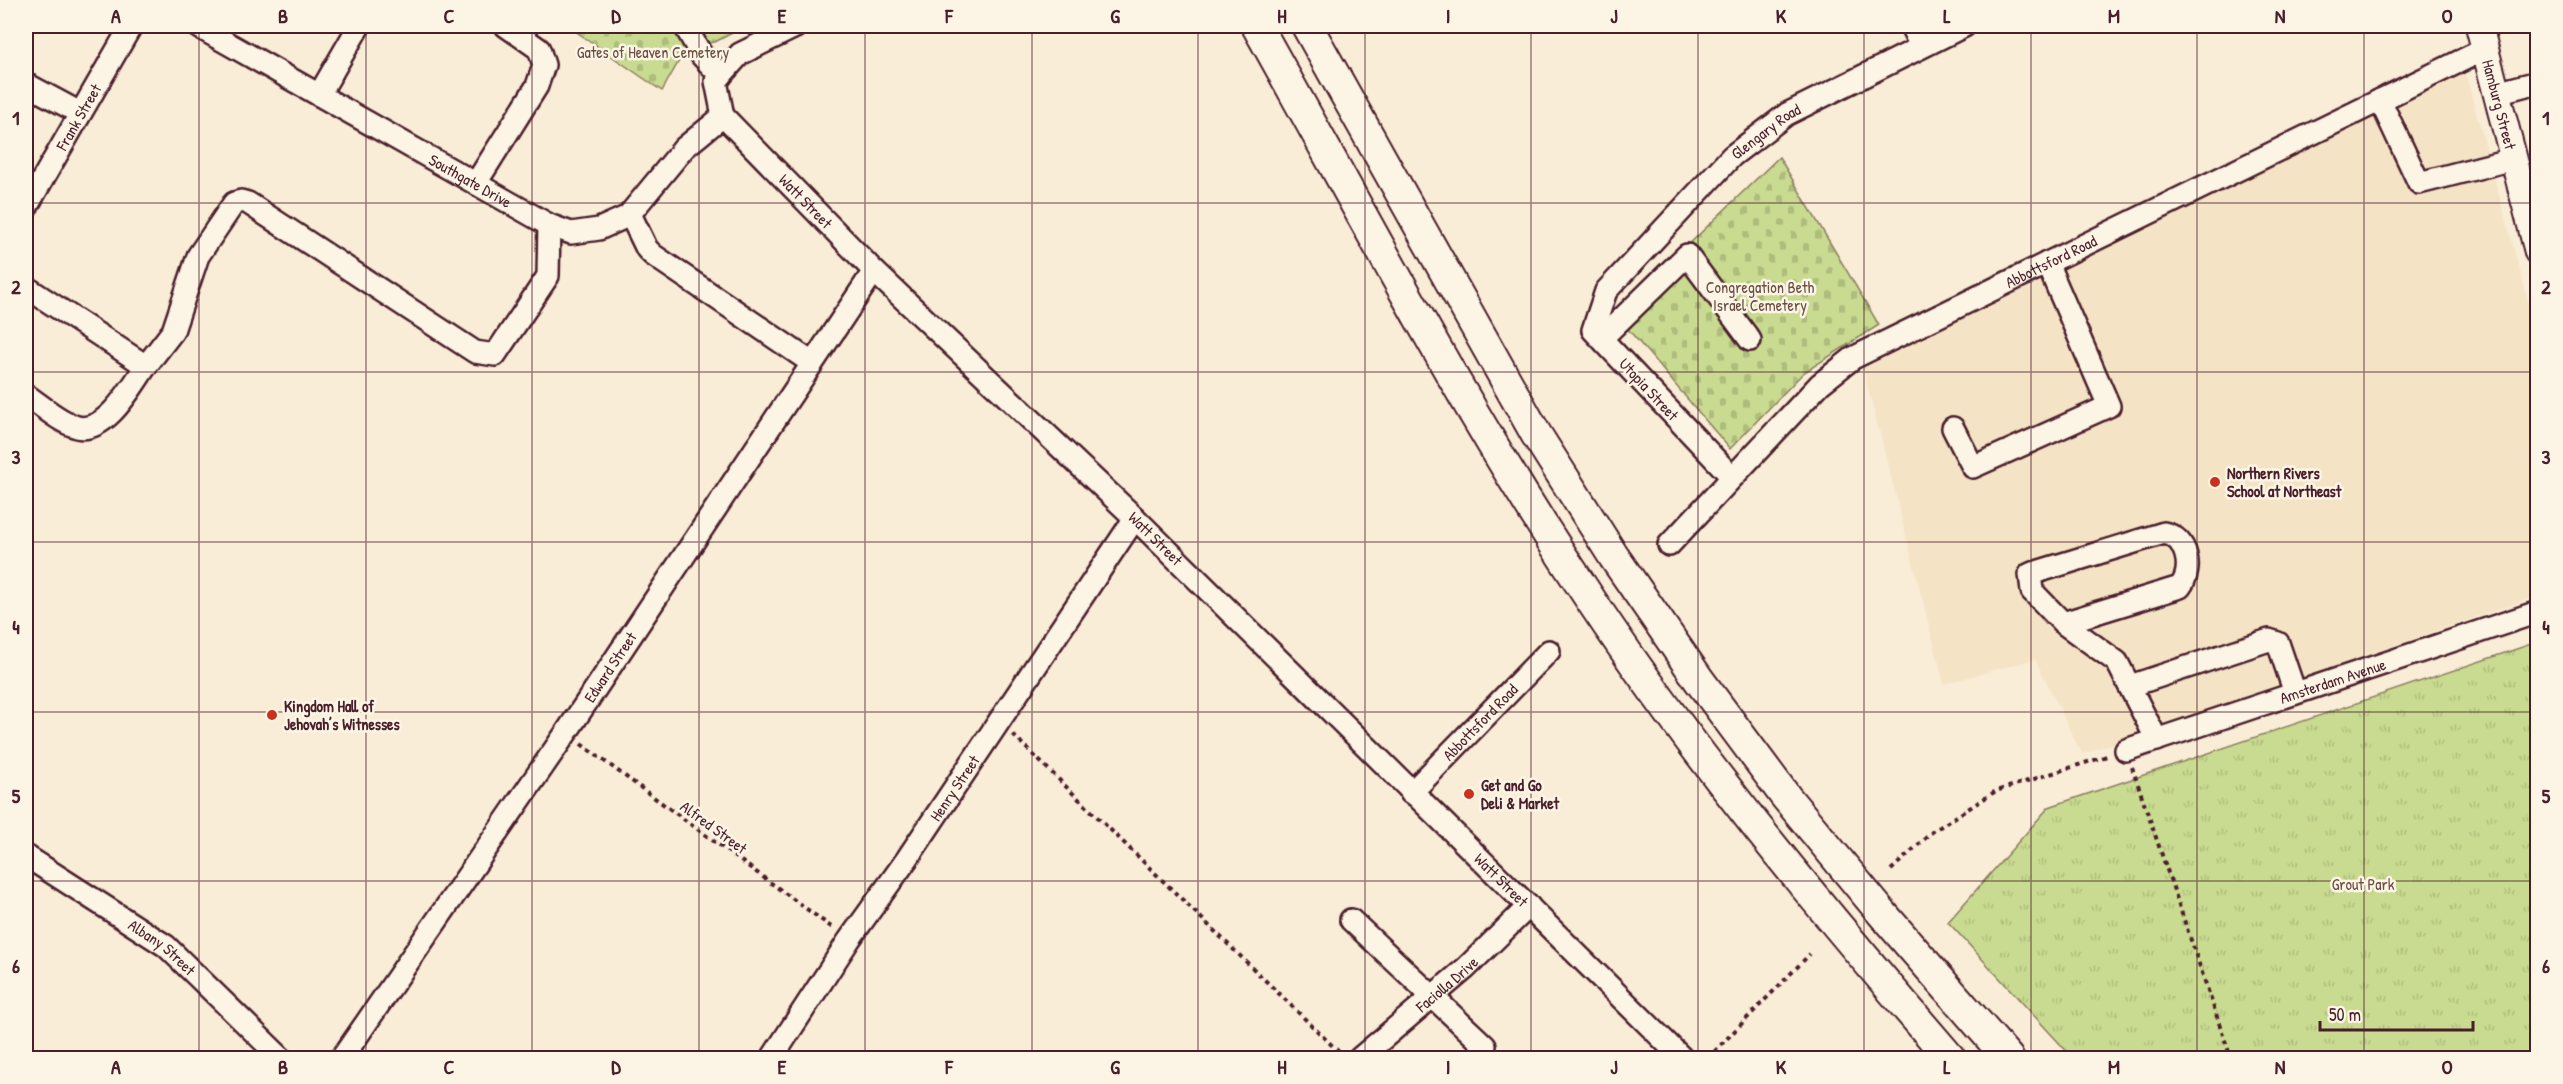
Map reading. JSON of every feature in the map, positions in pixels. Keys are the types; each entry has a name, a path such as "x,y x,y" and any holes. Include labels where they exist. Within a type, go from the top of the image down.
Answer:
{"highway":[{"path":"1257,26 1488,436 1578,581 1664,705 1752,824 1950,1059"},
{"path":"1307,26 1536,434 1620,566 1705,688 1786,797 1874,904 2008,1059"}],"main road":[{"name":"Hamburg Street","path":"2482,37 2538,252"}],"street":[{"name":"Southgate Drive","path":"197,26 549,225 571,233 599,229 630,214 684,148 723,116"},
{"path":"320,95 360,26"},
{"path":"476,183 537,86 544,65 539,49 506,26"},
{"path":"685,26 702,56 721,76"},
{"path":"723,116 716,81 740,54 798,26"},
{"path":"1911,26 1921,46"},
{"name":"Glengary Road","path":"1602,338 1593,330 1606,291 1732,156 1787,114 1964,26"},
{"name":"Frank Street","path":"26,208 80,114 126,27"},
{"name":"Abbottsford Road","path":"1669,545 1820,384 1853,358 2380,100 2482,37"},
{"path":"2496,93 2538,82"},
{"path":"26,84 80,114"},
{"path":"2380,100 2419,183 2513,159"},
{"name":"Watt Street","path":"723,116 874,271 1135,518 1682,1059"},
{"path":"26,395 78,427 91,426 104,420 121,402 172,331 198,256 234,203 241,201 248,203 475,352 495,355 548,276 549,225"},
{"path":"630,214 647,249 653,255 812,363"},
{"path":"1602,338 1688,255 1750,340"},
{"path":"1953,428 1973,467 2109,406 2047,263"},
{"name":"Edward Street","path":"342,1059 566,733 874,271"},
{"path":"26,287 146,366"},
{"name":"Utopia Street","path":"1602,338 1732,477"},
{"name":"Henry Street","path":"772,1059 849,940 908,859 1135,518"},
{"path":"2062,623 2180,586 2186,579 2189,569 2181,542 2171,534 2163,533 2030,574 2032,591 2062,623 2116,662 2157,740"},
{"name":"Amsterdam Avenue","path":"2126,750 2538,612"},
{"path":"2130,686 2269,640 2278,643 2295,693"},
{"name":"Abbottsford Road","path":"1411,793 1549,651"},
{"name":"Albany Street","path":"26,856 166,946 277,1057"},
{"name":"Faciolla Drive","path":"1360,1059 1466,968 1528,906"},
{"path":"1351,920 1485,1046"}],"path":[{"path":"998,721 1346,1059"},
{"name":"Alfred Street","path":"566,733 849,940"},
{"path":"1891,870 1932,832 1996,790 2126,750 2230,1059"},
{"path":"1708,1059 1810,954"}],"shaded area":[{"name":"Northern Rivers School at Northeast","path":"2465,72 2537,333 2537,596 2082,754 2035,659 1944,684 1863,368"}],"green space":[{"name":"Gates of Heaven Cemetery","path":"568,26 745,26 715,42 688,45 662,91"},
{"name":"Congregation Beth Israel Cemetery","path":"1779,157 1879,325 1803,373 1730,449 1616,315"},
{"name":"Grout Park","path":"2537,642 2537,1058 2073,1058 1948,922 2049,807"}],"place":[{"name":"Northern Rivers School at Northeast","path":"2215,482"},
{"name":"Kingdom Hall of Jehovah’s Witnesses","path":"272,715"},
{"name":"Get and Go Deli & Market","path":"1469,794"}]}
